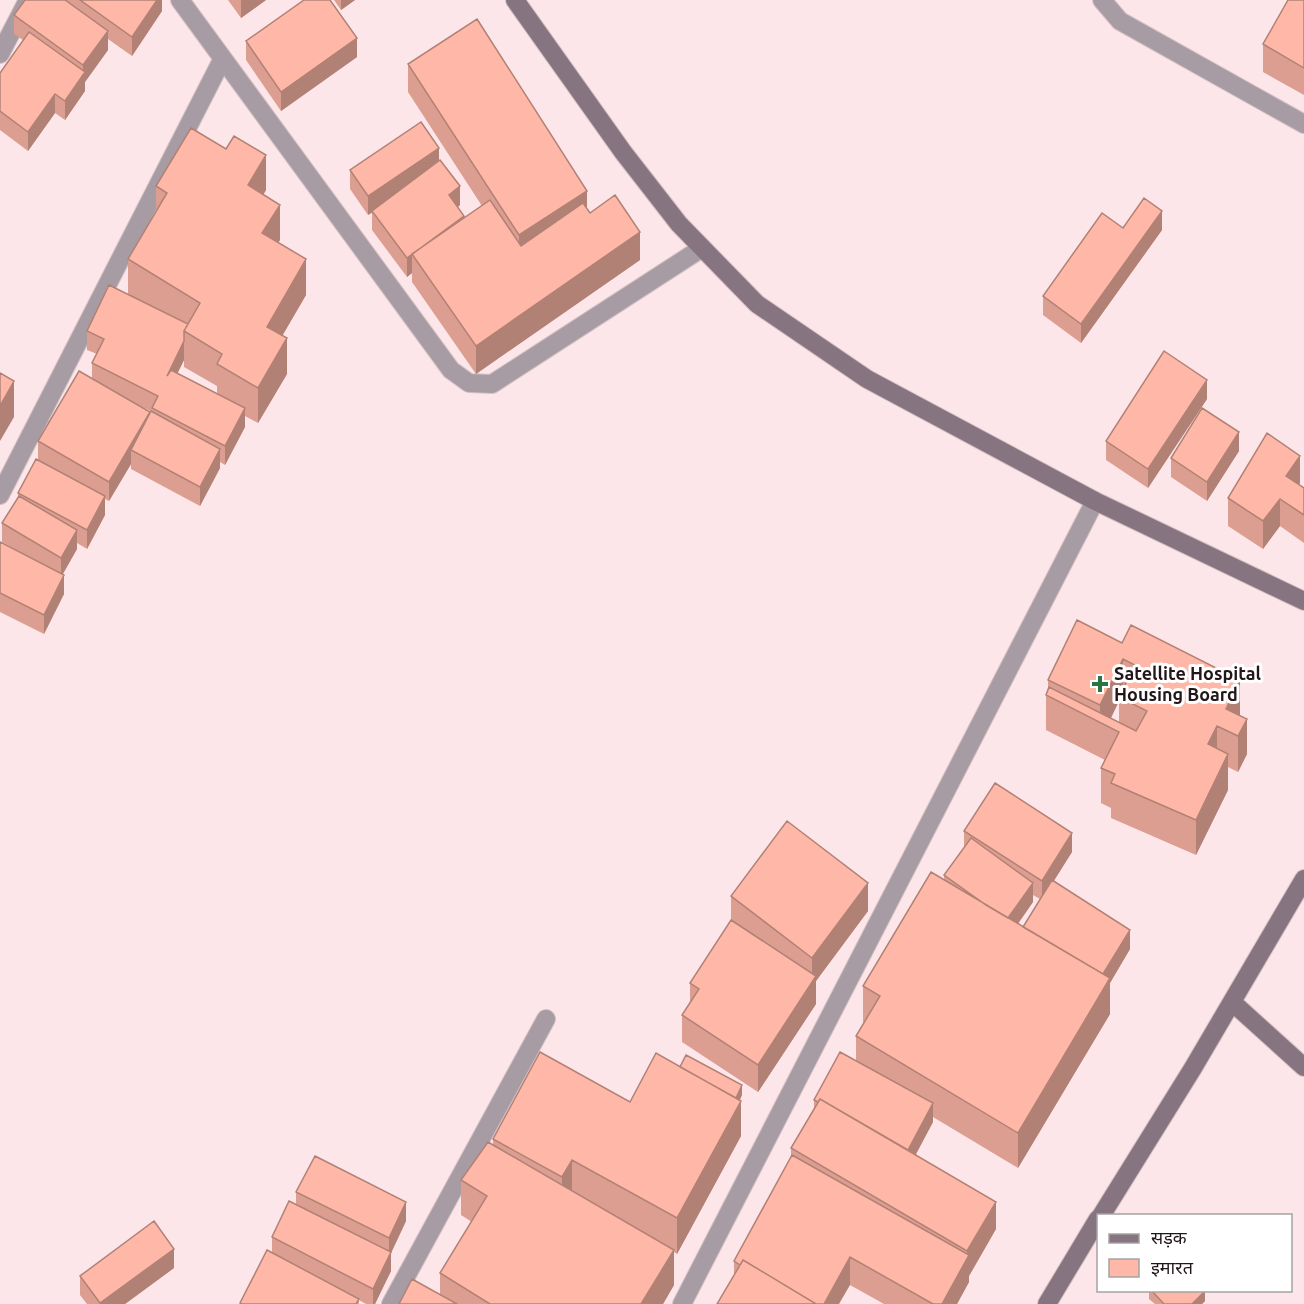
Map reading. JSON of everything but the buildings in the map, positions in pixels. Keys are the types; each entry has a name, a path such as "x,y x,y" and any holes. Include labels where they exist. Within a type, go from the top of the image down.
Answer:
{"street":[{"path":"0,54 28,0"},
{"path":"180,0 451,370 469,383 492,384 702,249"},
{"path":"515,0 623,152 679,224 757,304 867,379 1095,501 1304,601"},
{"path":"1102,0 1119,21 1304,124"},
{"path":"0,495 222,60"},
{"path":"682,1304 1095,501"},
{"path":"1102,1214 1232,1002 1304,879"},
{"path":"1232,1002 1304,1068"},
{"path":"392,1304 546,1019"},
{"path":"1047,1304 1097,1222"}],"place":[{"name":"Satellite Hospital Housing Board","path":"1100,684"}]}
